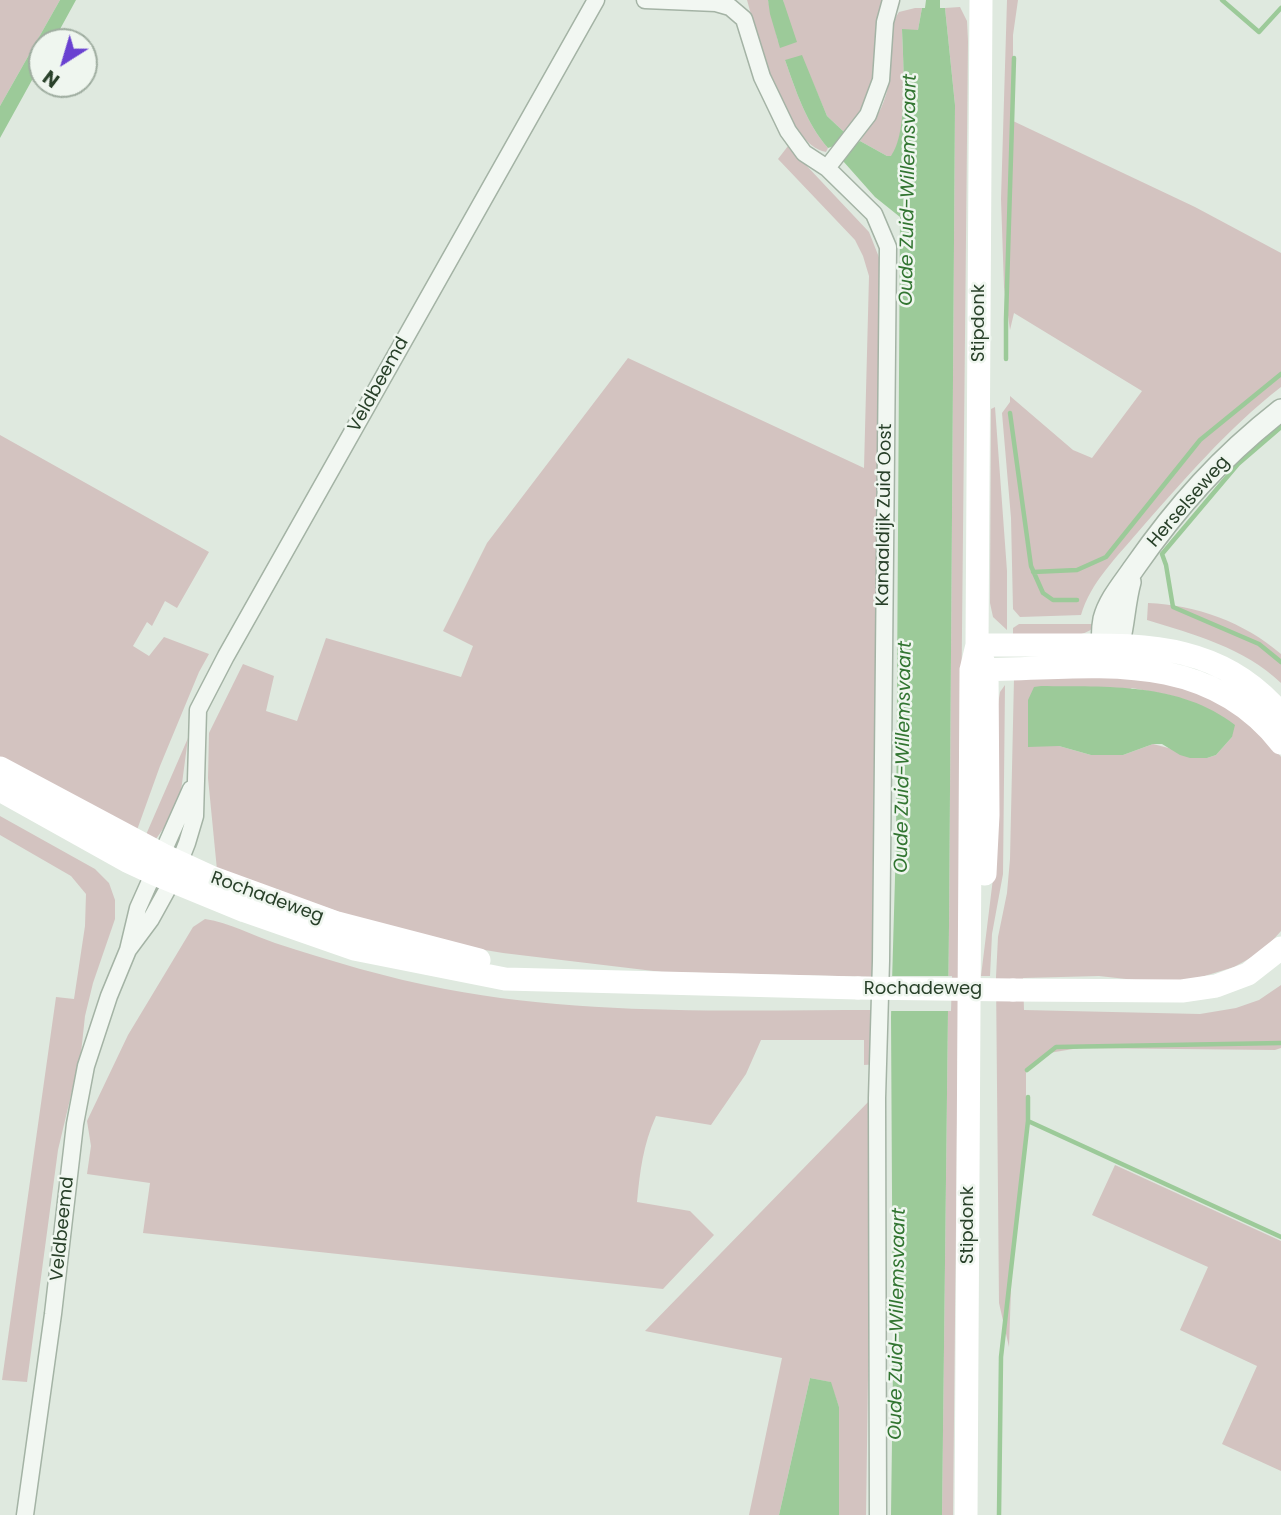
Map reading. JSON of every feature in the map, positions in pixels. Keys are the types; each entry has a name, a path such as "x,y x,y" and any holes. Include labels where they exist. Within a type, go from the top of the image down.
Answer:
{"main road":[{"name":"Stipdonk","path":"966,1515 970,934 979,670 981,0"},
{"path":"977,645 1111,645 1171,649 1208,660 1239,677 1263,694 1281,714"},
{"path":"979,670 1111,667 1152,671 1203,683 1250,710 1281,743"},
{"name":"Rochadeweg","path":"0,768 245,911 354,948 505,979 554,978 608,983 858,988 1182,991 1216,986 1248,974 1281,948"},
{"name":"Rochadeweg","path":"0,790 127,861 168,868"}],"street":[{"name":"Veldbeemd","path":"25,1515 53,1314 75,1124 86,1066 108,996 128,950 143,931 168,868 195,816 198,710 596,0"},
{"name":"Kanaaldijk Zuid Oost","path":"645,0 716,3 730,7 744,19 762,77 788,131 804,153 827,168 874,215 888,247 881,961 877,1098 878,1515"},
{"path":"827,168 868,116 881,80 885,22 891,0"},
{"name":"Herselseweg","path":"1111,645 1124,609 1133,569 1163,526 1212,470 1281,410"},
{"path":"1111,645 1111,667"}],"shaded area":[{"path":"0,0 60,0 44,28 28,28 28,57 0,106"},
{"path":"747,0 768,0 778,41 786,13 783,0 884,0 876,64 867,105 843,136 844,132 827,116 810,76 785,60 808,117 828,148 826,152 812,145 798,130 786,110 766,62"},
{"path":"1007,0 1018,0 1013,35 1013,121 1195,207 1281,253 1281,387 1224,438 1138,532 1098,581 1081,615 1020,617 1013,609 1011,518 1002,413 1010,402 1010,396 1073,450 1092,458 1142,391 1014,313 1010,330 1004,287 1001,199"},
{"path":"960,7 967,21 968,41 953,1515 942,1515 955,105 945,8"},
{"path":"922,8 918,30 902,30 904,95 901,130 892,156 887,156 860,141 876,118 886,96 890,77 891,35 895,19 899,12"},
{"path":"788,146 869,232 882,265 880,977 662,972 503,953 443,943 395,931 217,870 208,778 209,733 243,664 274,676 266,711 297,721 326,638 461,677 473,646 443,631 487,543 628,358 864,468 869,276 855,240 778,159"},
{"path":"995,407 1007,571 1007,630 993,617 990,603 991,409"},
{"path":"0,435 209,552 177,608 165,601 152,626 147,622 133,646 149,656 164,637 209,654 160,766 137,830 0,762"},
{"path":"1148,603 1184,607 1219,617 1251,633 1281,654 1281,683 1235,651 1147,620"},
{"path":"1019,624 1097,624 1081,634 1058,637 1013,635 1013,628"},
{"path":"1141,675 1221,699 1281,757 1281,931 1263,951 1234,967 1188,981 1162,983 1099,976 1023,978 1024,1010 1200,1014 1236,1008 1259,1000 1281,985 1281,1048 1079,1048 1049,1053 1026,1069 1026,1150 1012,1260 1009,1347 999,1303 996,977 998,937 1007,893 1010,859 1014,678","holes":["1132,688 1186,700 1232,737 1216,755 1207,758 1153,744 1123,755 1091,755 1059,746 1028,746"]},
{"path":"1005,685 1003,874 992,934 990,976 981,976 997,846 998,704 1000,692"},
{"path":"188,738 179,806 156,839 145,837"},
{"path":"0,816 95,869 109,883 115,900 115,919 93,983 85,1016 81,1053 58,1150 27,1382 2,1380 56,997 74,999 85,926 86,894 71,876 0,835"},
{"path":"205,919 338,963 445,989 499,998 661,1010 879,1010 878,1064 864,1065 864,1040 761,1040 746,1074 711,1125 656,1116 643,1158 637,1202 690,1211 714,1235 663,1289 143,1233 150,1183 87,1174 91,1146 87,1121 128,1035 193,927"},
{"path":"872,1098 866,1515 839,1515 839,1407 830,1382 810,1378 779,1515 749,1515 782,1358 645,1331"},
{"path":"1115,1165 1281,1241 1281,1471 1222,1444 1257,1366 1180,1330 1208,1267 1092,1215"}],"water":[{"path":"60,0 76,0 61,28 44,28"},
{"path":"768,0 783,0 797,42 780,48"},
{"name":"Oude Zuid-Willemsvaart","path":"926,0 940,0 940,8 945,8 955,105 942,1515 891,1515 891,1017 896,843 900,217 875,197 843,161 846,156 834,146 828,148 820,138 802,106 785,60 802,55 827,116 844,132 844,136 855,145 860,141 891,156 897,145 903,113 902,29 918,30"},
{"path":"28,57 28,87 0,138 0,106"},
{"path":"1034,687 1116,687 1167,694 1214,711 1235,725 1232,737 1216,755 1207,758 1180,755 1162,744 1153,744 1123,755 1091,755 1059,746 1028,747 1028,700"},
{"path":"810,1378 831,1382 839,1407 839,1515 779,1515"}],"pier":[{"path":"888,976 952,976 951,1011 887,1011"}],"waterway":[{"path":"1222,0 1259,32 1281,8"},
{"path":"1006,359 1014,58"},
{"path":"1033,572 1077,570 1106,557 1200,440 1281,374"},
{"path":"1010,413 1031,566 1043,593 1053,600 1077,600"},
{"path":"1281,427 1238,464 1162,554 1173,607 1259,644 1281,662"},
{"path":"1027,1070 1056,1047 1281,1043"},
{"path":"1028,1097 1028,1121"},
{"path":"999,1515 1001,1357 1028,1121 1281,1237"}]}
